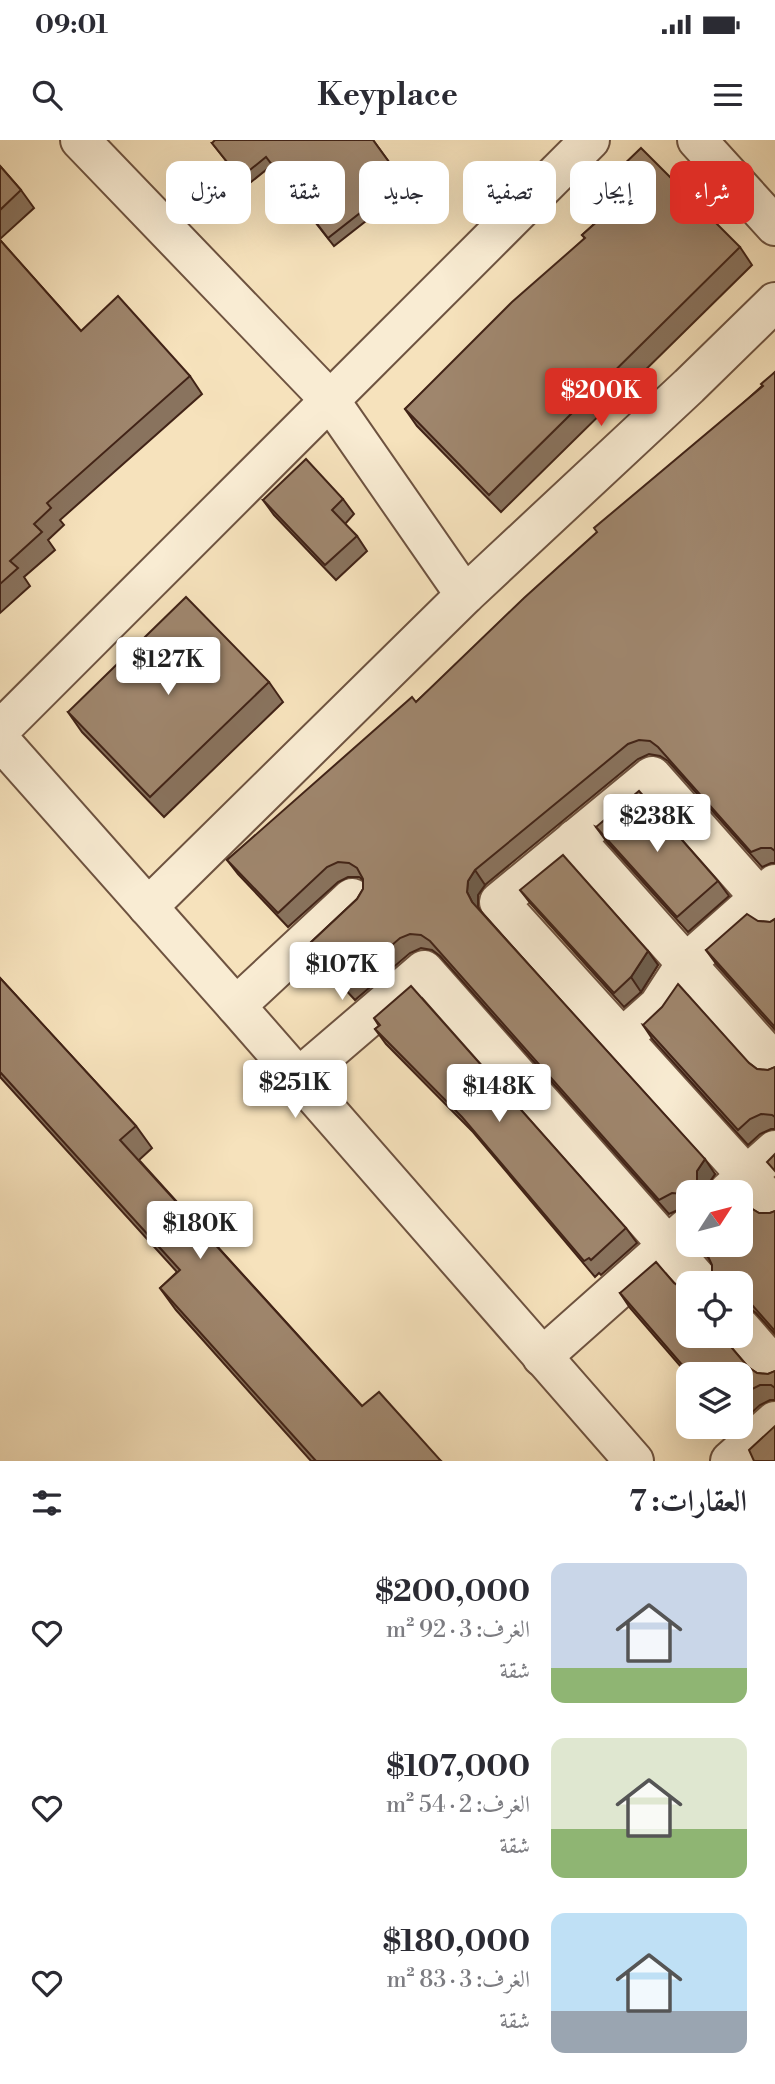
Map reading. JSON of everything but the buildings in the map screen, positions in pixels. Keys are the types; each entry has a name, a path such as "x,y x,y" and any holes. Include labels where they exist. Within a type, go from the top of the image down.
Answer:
{"street":[{"path":"80,140 329,400 465,595"},
{"path":"0,730 590,140"},
{"path":"697,140 775,226"},
{"path":"148,907 465,595 770,318"},
{"path":"0,740 634,1461"},
{"path":"622,1038 658,1006 686,963 770,899 652,776 499,902 622,1038 734,1180"},
{"path":"575,839 775,1063"},
{"path":"236,1006 352,898"},
{"path":"298,1079 424,970 676,1235"},
{"path":"741,1180 775,1150"},
{"path":"753,1194 775,1207"},
{"path":"542,1357 676,1239"},
{"path":"753,1342 775,1367"},
{"path":"730,1461 775,1421"}]}
